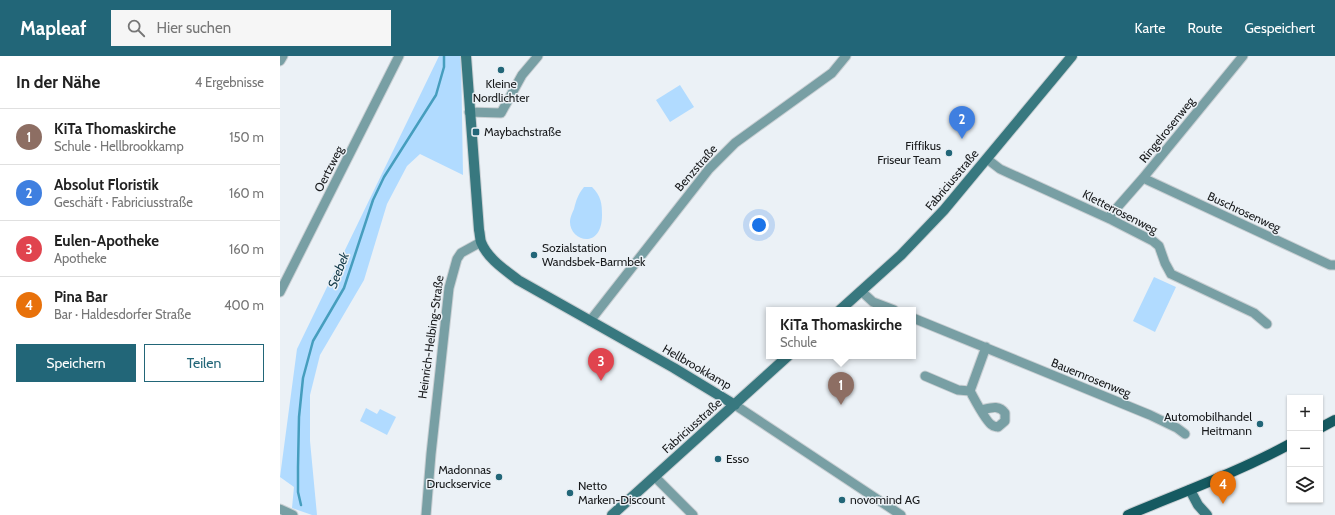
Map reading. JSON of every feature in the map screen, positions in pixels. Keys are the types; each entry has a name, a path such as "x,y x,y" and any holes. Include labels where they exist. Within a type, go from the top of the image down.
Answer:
{"main road":[{"path":"1323,426 1335,420"},
{"path":"1128,515 1190,490 1263,458 1287,446"}],"street":[{"path":"280,61 283,56"},
{"name":"Oertzweg","path":"280,292 399,56"},
{"path":"466,56 469,112 481,242"},
{"path":"469,112 501,113 522,75 538,56"},
{"name":"Benzstraße","path":"590,321 709,169 735,143 832,73 846,56"},
{"name":"Fabriciusstraße","path":"843,307 932,223 1072,56"},
{"name":"Ringelrosenweg","path":"1108,218 1143,178 1243,56"},
{"name":"Kletterrosenweg","path":"987,159 1000,169 1108,218 1153,241 1159,246 1165,264 1171,274 1254,313 1267,324"},
{"name":"Buschrosenweg","path":"1143,178 1330,265 1335,265"},
{"name":"Hellbrookkamp","path":"481,242 489,254 502,268 518,280 674,368 735,405 901,515"},
{"name":"Heinrich-Helbing-Straße","path":"426,515 430,454 449,288 456,259 459,255 481,242"},
{"path":"861,291 873,302 886,307"},
{"name":"Bauernrosenweg","path":"916,319 1150,414 1177,428 1185,434"},
{"path":"970,391 986,347"},
{"name":"Fabriciusstraße","path":"612,515 785,359"},
{"path":"925,376 958,390 970,391"},
{"path":"970,391 981,410"},
{"path":"655,477 693,515"},
{"path":"1190,490 1198,504 1207,515"},
{"path":"280,509 293,515"}],"shaded area":[{"path":"439,56 461,56 463,175 420,154 407,166 387,204 364,280 320,355 310,395 310,441 317,515 312,515 292,508 294,487 280,477 297,349"},
{"path":"680,85 694,107 670,122 656,100"},
{"path":"584,187 592,187 595,190 601,203 602,211 601,226 597,234 592,238 586,239 575,234 571,228 570,221 580,192"},
{"path":"1154,277 1176,287 1155,332 1133,321"},
{"path":"366,408 377,414 380,409 396,417 387,435 360,421"}],"waterway":[{"name":"Seebek","path":"301,505 298,492 299,417 303,378 313,341 344,288 373,200 384,177 436,95 444,67 444,56"}],"place":[{"name":"Kleine Nordlichter","path":"501,70"},
{"name":"Maybachstraße","path":"476,132"},
{"name":"Absolut Floristik","path":"962,139"},
{"name":"Fiffikus Friseur Team","path":"949,153"},
{"name":"Sozialstation Wandsbek-Barmbek","path":"534,255"},
{"name":"Eulen-Apotheke","path":"601,381"},
{"name":"KiTa Thomaskirche","path":"841,405"},
{"name":"Automobilhandel Heitmann","path":"1260,424"},
{"name":"Esso","path":"718,459"},
{"name":"Madonnas Druckservice","path":"499,477"},
{"name":"Netto Marken-Discount","path":"570,493"},
{"name":"novomind AG","path":"842,500"},
{"name":"Pina Bar","path":"1223,504"}]}
